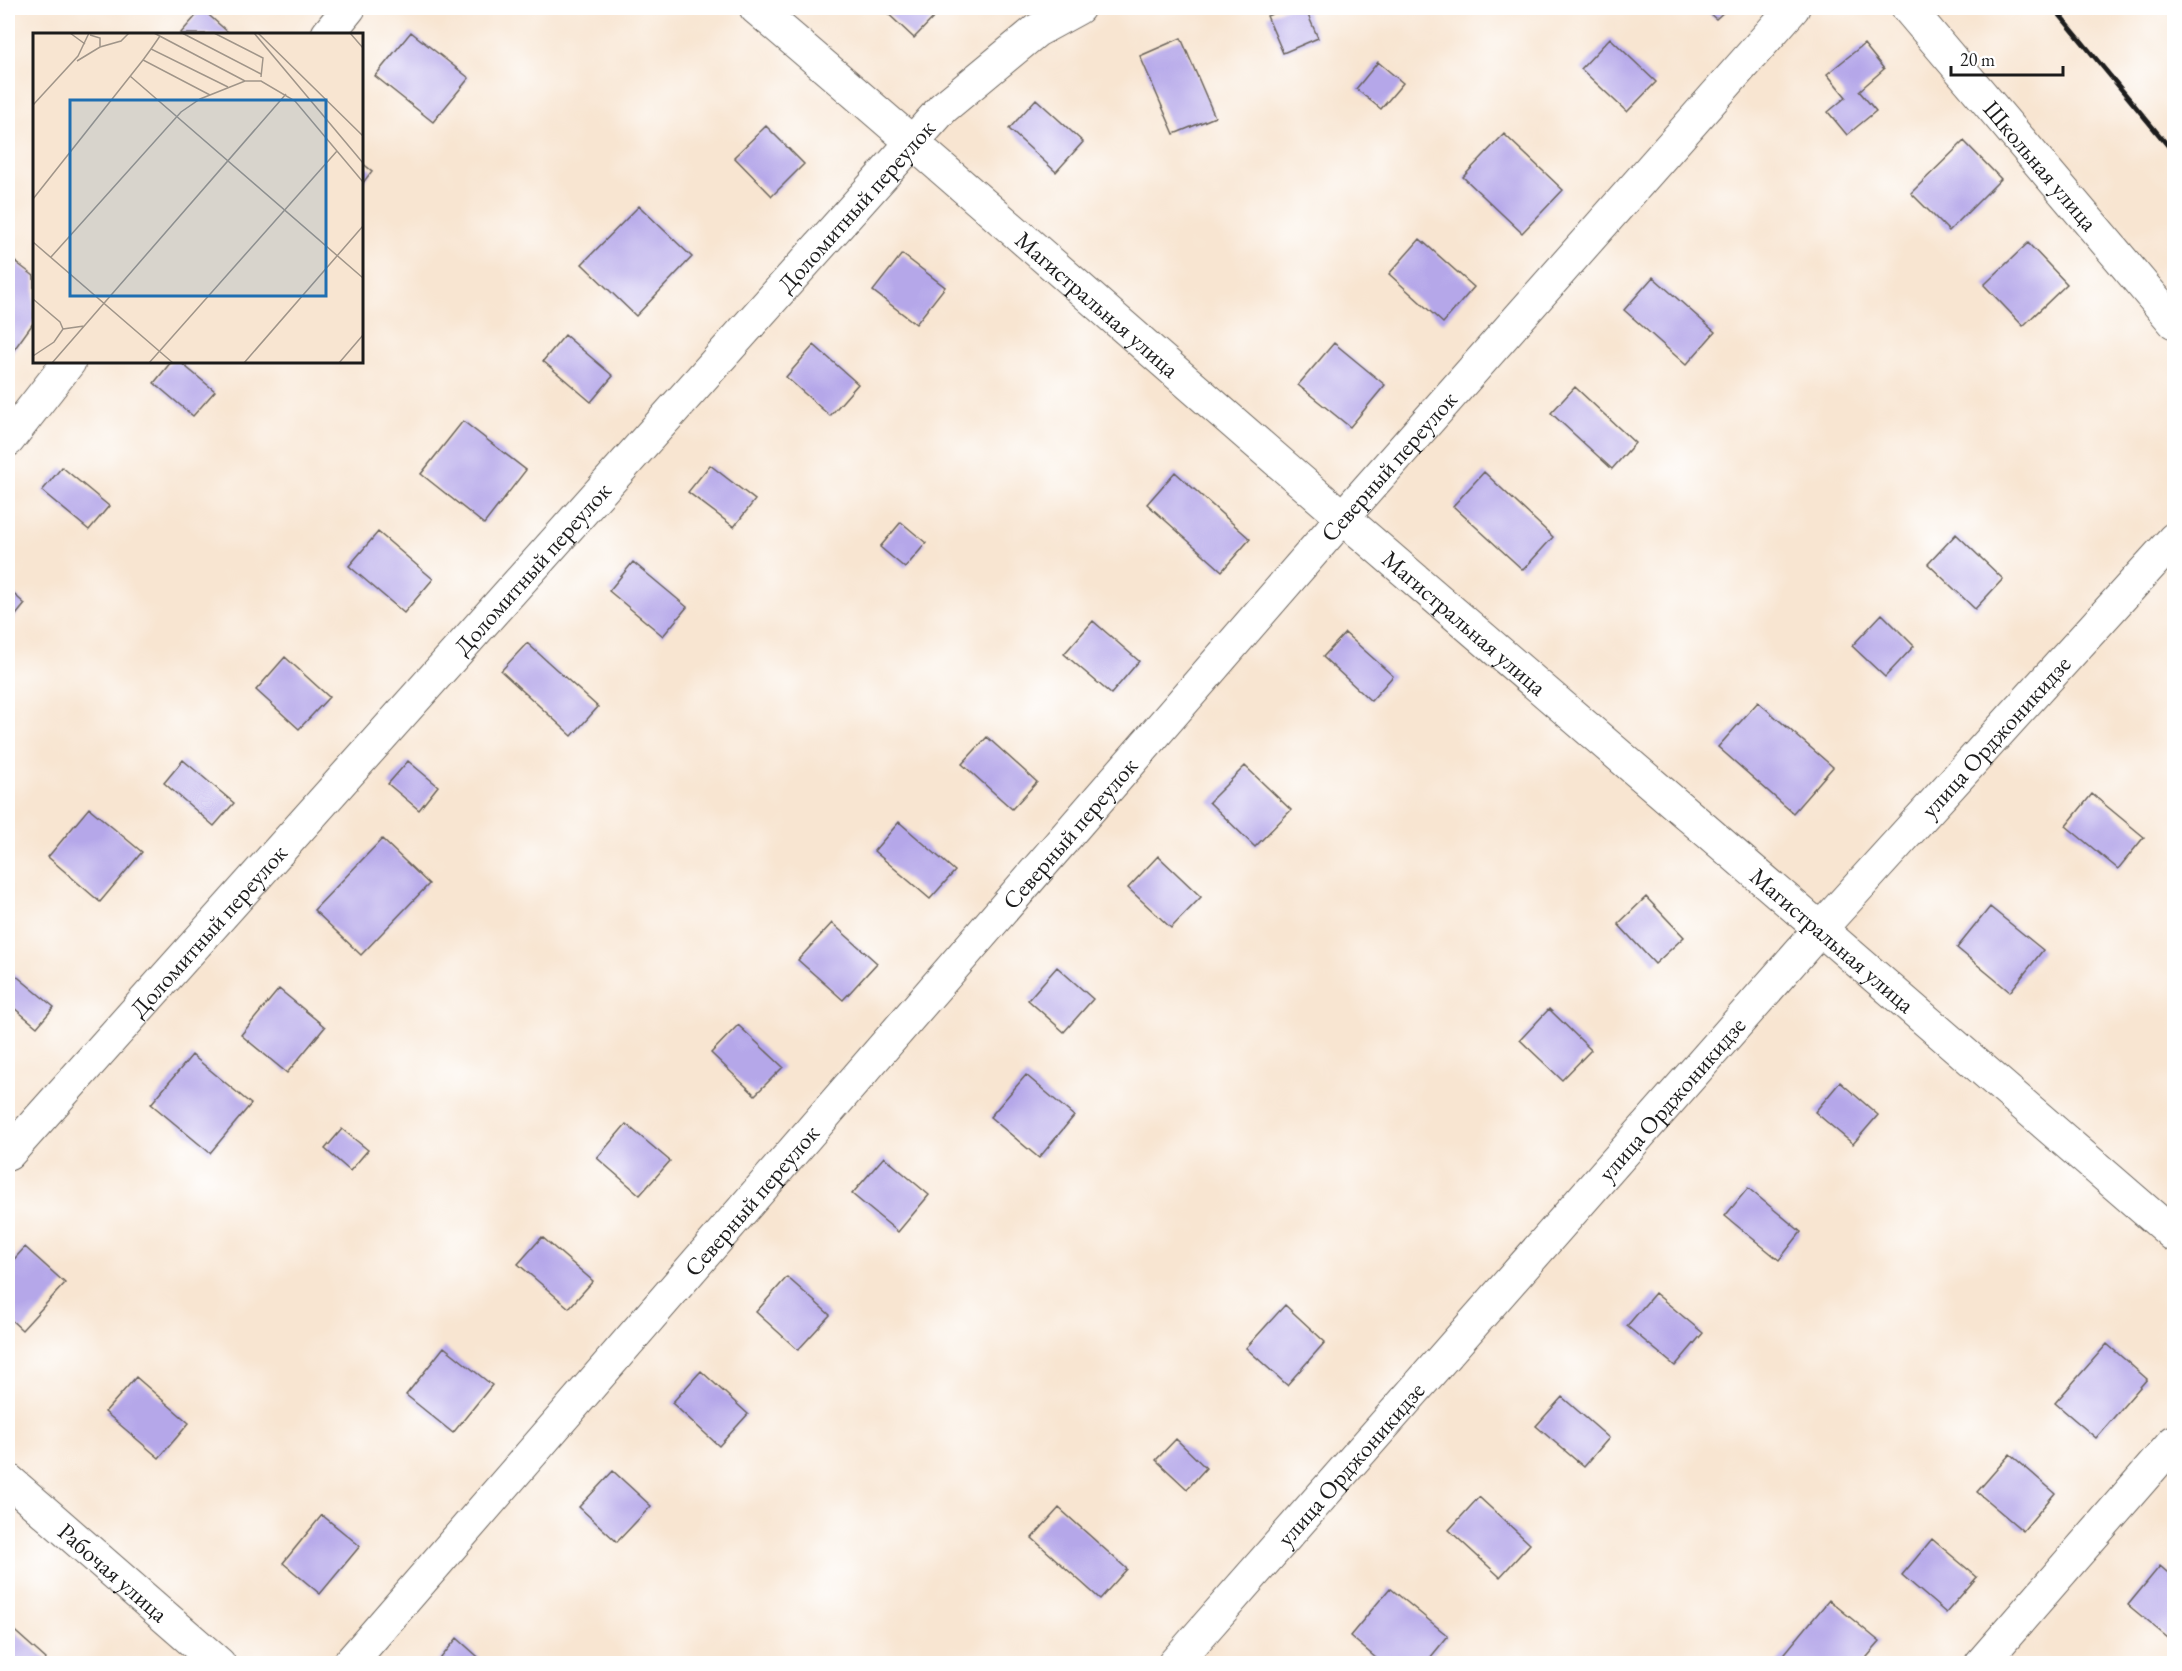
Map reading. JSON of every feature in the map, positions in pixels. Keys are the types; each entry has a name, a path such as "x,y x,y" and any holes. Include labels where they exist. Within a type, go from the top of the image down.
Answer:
{"street":[{"path":"329,33 349,8"},
{"name":"Магистральная улица","path":"756,8 913,141 1343,518 2175,1235"},
{"name":"Доломитный переулок","path":"8,1154 943,108 1028,38 1078,8"},
{"name":"Северный переулок","path":"349,1664 1343,518 1793,8"},
{"name":"Школьная улица","path":"1908,8 2175,322"},
{"path":"8,440 68,363"},
{"name":"улица Орджоникидзе","path":"1174,1664 1821,928 2175,539"},
{"path":"1981,1664 2175,1442"},
{"name":"Рабочая улица","path":"8,1480 219,1664"}],"building":[{"path":"882,8 934,8 939,12 914,38"},
{"path":"1286,8 1305,8 1318,38 1283,53 1267,16"},
{"path":"1703,8 1728,8 1716,19"},
{"path":"202,9 229,33 181,33"},
{"path":"411,32 469,78 433,122 375,76"},
{"path":"1181,38 1215,117 1174,134 1140,56"},
{"path":"1610,38 1656,82 1627,112 1581,69"},
{"path":"1864,44 1884,69 1859,91 1876,111 1847,135 1828,112 1846,97 1827,74"},
{"path":"1378,62 1403,83 1381,109 1356,89"},
{"path":"1036,99 1083,142 1056,172 1009,129"},
{"path":"766,126 804,164 772,196 734,157"},
{"path":"1504,134 1563,190 1522,233 1463,177"},
{"path":"1964,141 2001,179 1949,231 1911,193"},
{"path":"363,164 372,171 363,183"},
{"path":"639,206 692,257 636,316 582,264"},
{"path":"1420,239 1474,287 1443,323 1389,274"},
{"path":"2028,243 2067,284 2023,326 1984,285"},
{"path":"902,254 945,287 916,324 873,291"},
{"path":"13,260 33,275 33,323 8,358 8,267"},
{"path":"1653,277 1715,332 1686,365 1624,310"},
{"path":"565,335 613,376 591,402 543,361"},
{"path":"1334,343 1385,385 1350,427 1298,385"},
{"path":"814,345 858,384 830,416 786,377"},
{"path":"170,363 181,363 215,391 193,416 154,383"},
{"path":"1575,387 1635,443 1612,469 1551,413"},
{"path":"463,421 526,470 484,524 421,474"},
{"path":"710,465 755,500 734,527 688,492"},
{"path":"62,467 109,506 89,530 42,491"},
{"path":"1175,472 1250,539 1222,571 1147,504"},
{"path":"1484,472 1553,537 1523,570 1453,506"},
{"path":"901,522 926,543 905,568 880,547"},
{"path":"378,532 433,579 404,613 349,566"},
{"path":"1956,534 2003,579 1975,609 1928,564"},
{"path":"633,562 687,607 663,636 609,591"},
{"path":"8,589 25,604 8,625"},
{"path":"1882,614 1914,646 1885,677 1852,646"},
{"path":"1093,621 1139,661 1111,694 1064,654"},
{"path":"1345,633 1393,676 1371,701 1323,657"},
{"path":"527,643 598,707 572,736 501,671"},
{"path":"285,657 329,697 299,729 256,690"},
{"path":"1758,702 1833,767 1793,813 1718,747"},
{"path":"987,737 1037,782 1012,809 962,764"},
{"path":"183,760 234,803 214,826 164,783"},
{"path":"408,761 438,786 419,810 388,784"},
{"path":"1245,766 1291,810 1255,847 1209,802"},
{"path":"2092,794 2144,837 2118,869 2066,826"},
{"path":"89,808 142,852 100,902 48,857"},
{"path":"899,822 955,871 930,899 874,851"},
{"path":"382,839 429,884 361,955 314,910"},
{"path":"1158,856 1201,897 1171,928 1128,888"},
{"path":"1646,897 1684,937 1655,964 1618,924"},
{"path":"1990,907 2043,950 2010,992 1957,948"},
{"path":"832,923 877,963 843,1000 798,960"},
{"path":"1057,967 1093,999 1064,1032 1028,1000"},
{"path":"8,969 54,1007 37,1027 8,1003"},
{"path":"279,989 325,1027 287,1073 241,1035"},
{"path":"1549,1009 1591,1050 1562,1080 1520,1040"},
{"path":"738,1025 783,1067 755,1095 711,1053"},
{"path":"192,1055 251,1104 210,1153 151,1104"},
{"path":"1026,1075 1074,1116 1039,1158 990,1117"},
{"path":"1840,1082 1878,1115 1853,1144 1815,1112"},
{"path":"626,1124 670,1161 640,1195 597,1158"},
{"path":"342,1129 368,1150 350,1171 325,1149"},
{"path":"884,1157 929,1195 898,1232 852,1194"},
{"path":"1748,1188 1801,1232 1779,1260 1725,1216"},
{"path":"542,1237 593,1281 569,1308 518,1264"},
{"path":"25,1247 65,1283 22,1330 8,1317 8,1266"},
{"path":"787,1277 830,1315 798,1350 756,1312"},
{"path":"1655,1293 1703,1333 1675,1366 1627,1326"},
{"path":"1285,1305 1325,1342 1287,1385 1246,1348"},
{"path":"2107,1344 2147,1379 2096,1438 2055,1403"},
{"path":"444,1347 492,1385 453,1433 406,1395"},
{"path":"701,1371 748,1414 719,1446 672,1403"},
{"path":"136,1377 189,1423 159,1458 105,1412"},
{"path":"1562,1397 1609,1438 1584,1467 1536,1426"},
{"path":"1176,1439 1206,1468 1187,1489 1156,1460"},
{"path":"2010,1454 2055,1493 2023,1531 1977,1492"},
{"path":"613,1471 651,1506 617,1542 579,1507"},
{"path":"1479,1497 1530,1544 1500,1577 1449,1530"},
{"path":"1059,1508 1127,1569 1100,1599 1032,1538"},
{"path":"322,1515 360,1546 320,1594 283,1563"},
{"path":"1932,1539 1977,1577 1946,1613 1902,1575"},
{"path":"2160,1566 2174,1578 2174,1630 2168,1638 2128,1605"},
{"path":"1390,1588 1448,1636 1425,1664 1383,1664 1350,1636"},
{"path":"1829,1600 1880,1642 1861,1664 1776,1664"},
{"path":"8,1625 46,1659 42,1664 8,1664"},
{"path":"457,1638 486,1664 436,1664"}],"railway":[{"path":"2054,8 2174,153"}]}
